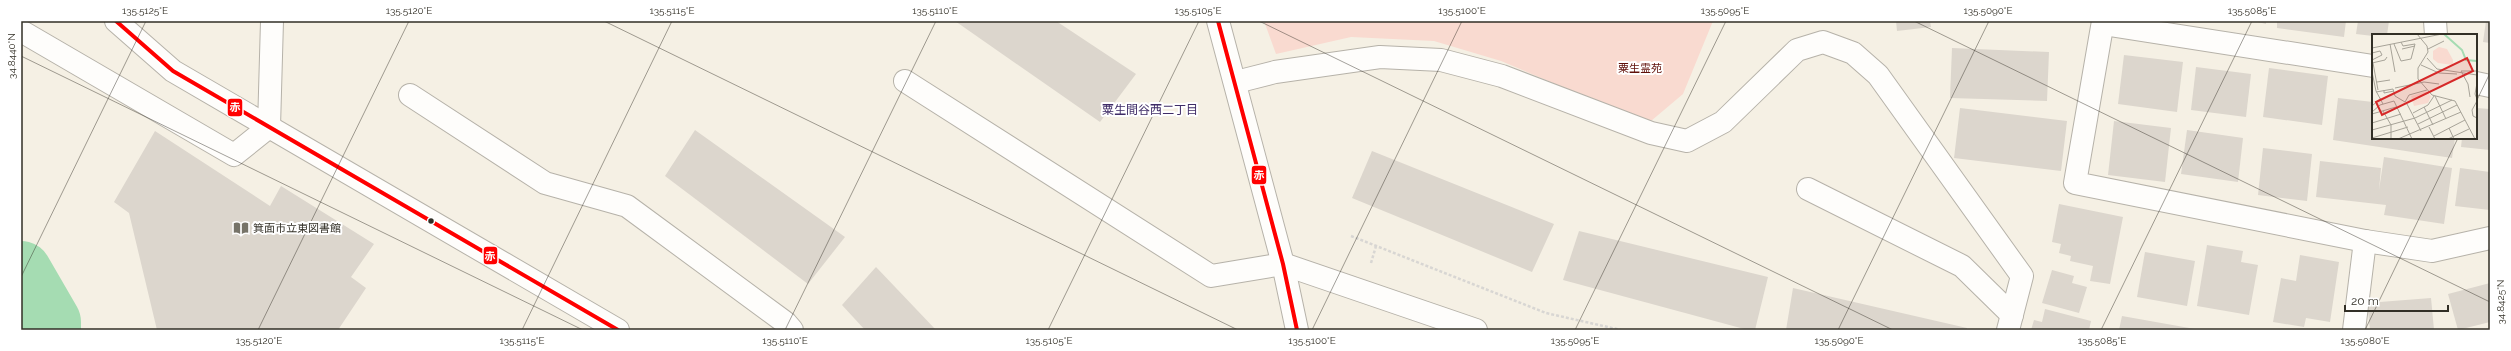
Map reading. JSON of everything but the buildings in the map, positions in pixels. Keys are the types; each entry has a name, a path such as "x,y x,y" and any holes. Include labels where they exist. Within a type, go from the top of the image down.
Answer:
{"street":[{"path":"116,21 173,71 618,330"},
{"path":"21,31 234,155 269,127 272,21"},
{"path":"1218,21 1236,82 1283,264 1297,330"},
{"path":"2435,21 2436,34"},
{"path":"2372,66 2103,23 2075,183 2365,242 2432,251 2490,238"},
{"path":"1236,82 1275,72 1380,57 1441,60 1502,76 1651,133 1687,141 1723,122 1797,50 1823,42 1853,52 1878,75 2022,276 2010,323"},
{"path":"905,81 1211,276 1283,264 1476,330"},
{"path":"2477,83 2490,86"},
{"path":"410,95 545,184 627,206 786,323 792,330"},
{"path":"1808,189 1962,266 2010,323"},
{"path":"2354,330 2365,242"}],"path":[{"path":"1350,236 1546,312 1621,330"}],"green space":[{"name":"粟生霊苑","path":"1264,21 1713,21 1683,94 1651,121 1612,108 1501,61 1434,41 1351,37 1276,54"}],"waterway":[{"path":"21,272 50,322 50,330"}],"transit line":[{"name":"赤","path":"116,21 173,71 618,330"},
{"name":"赤","path":"1218,21 1283,264 1297,330"}],"place":[{"name":"箕面市立東図書館","path":"241,228"}],"district":[{"name":"粟生間谷西二丁目","path":"1150,110"}]}
